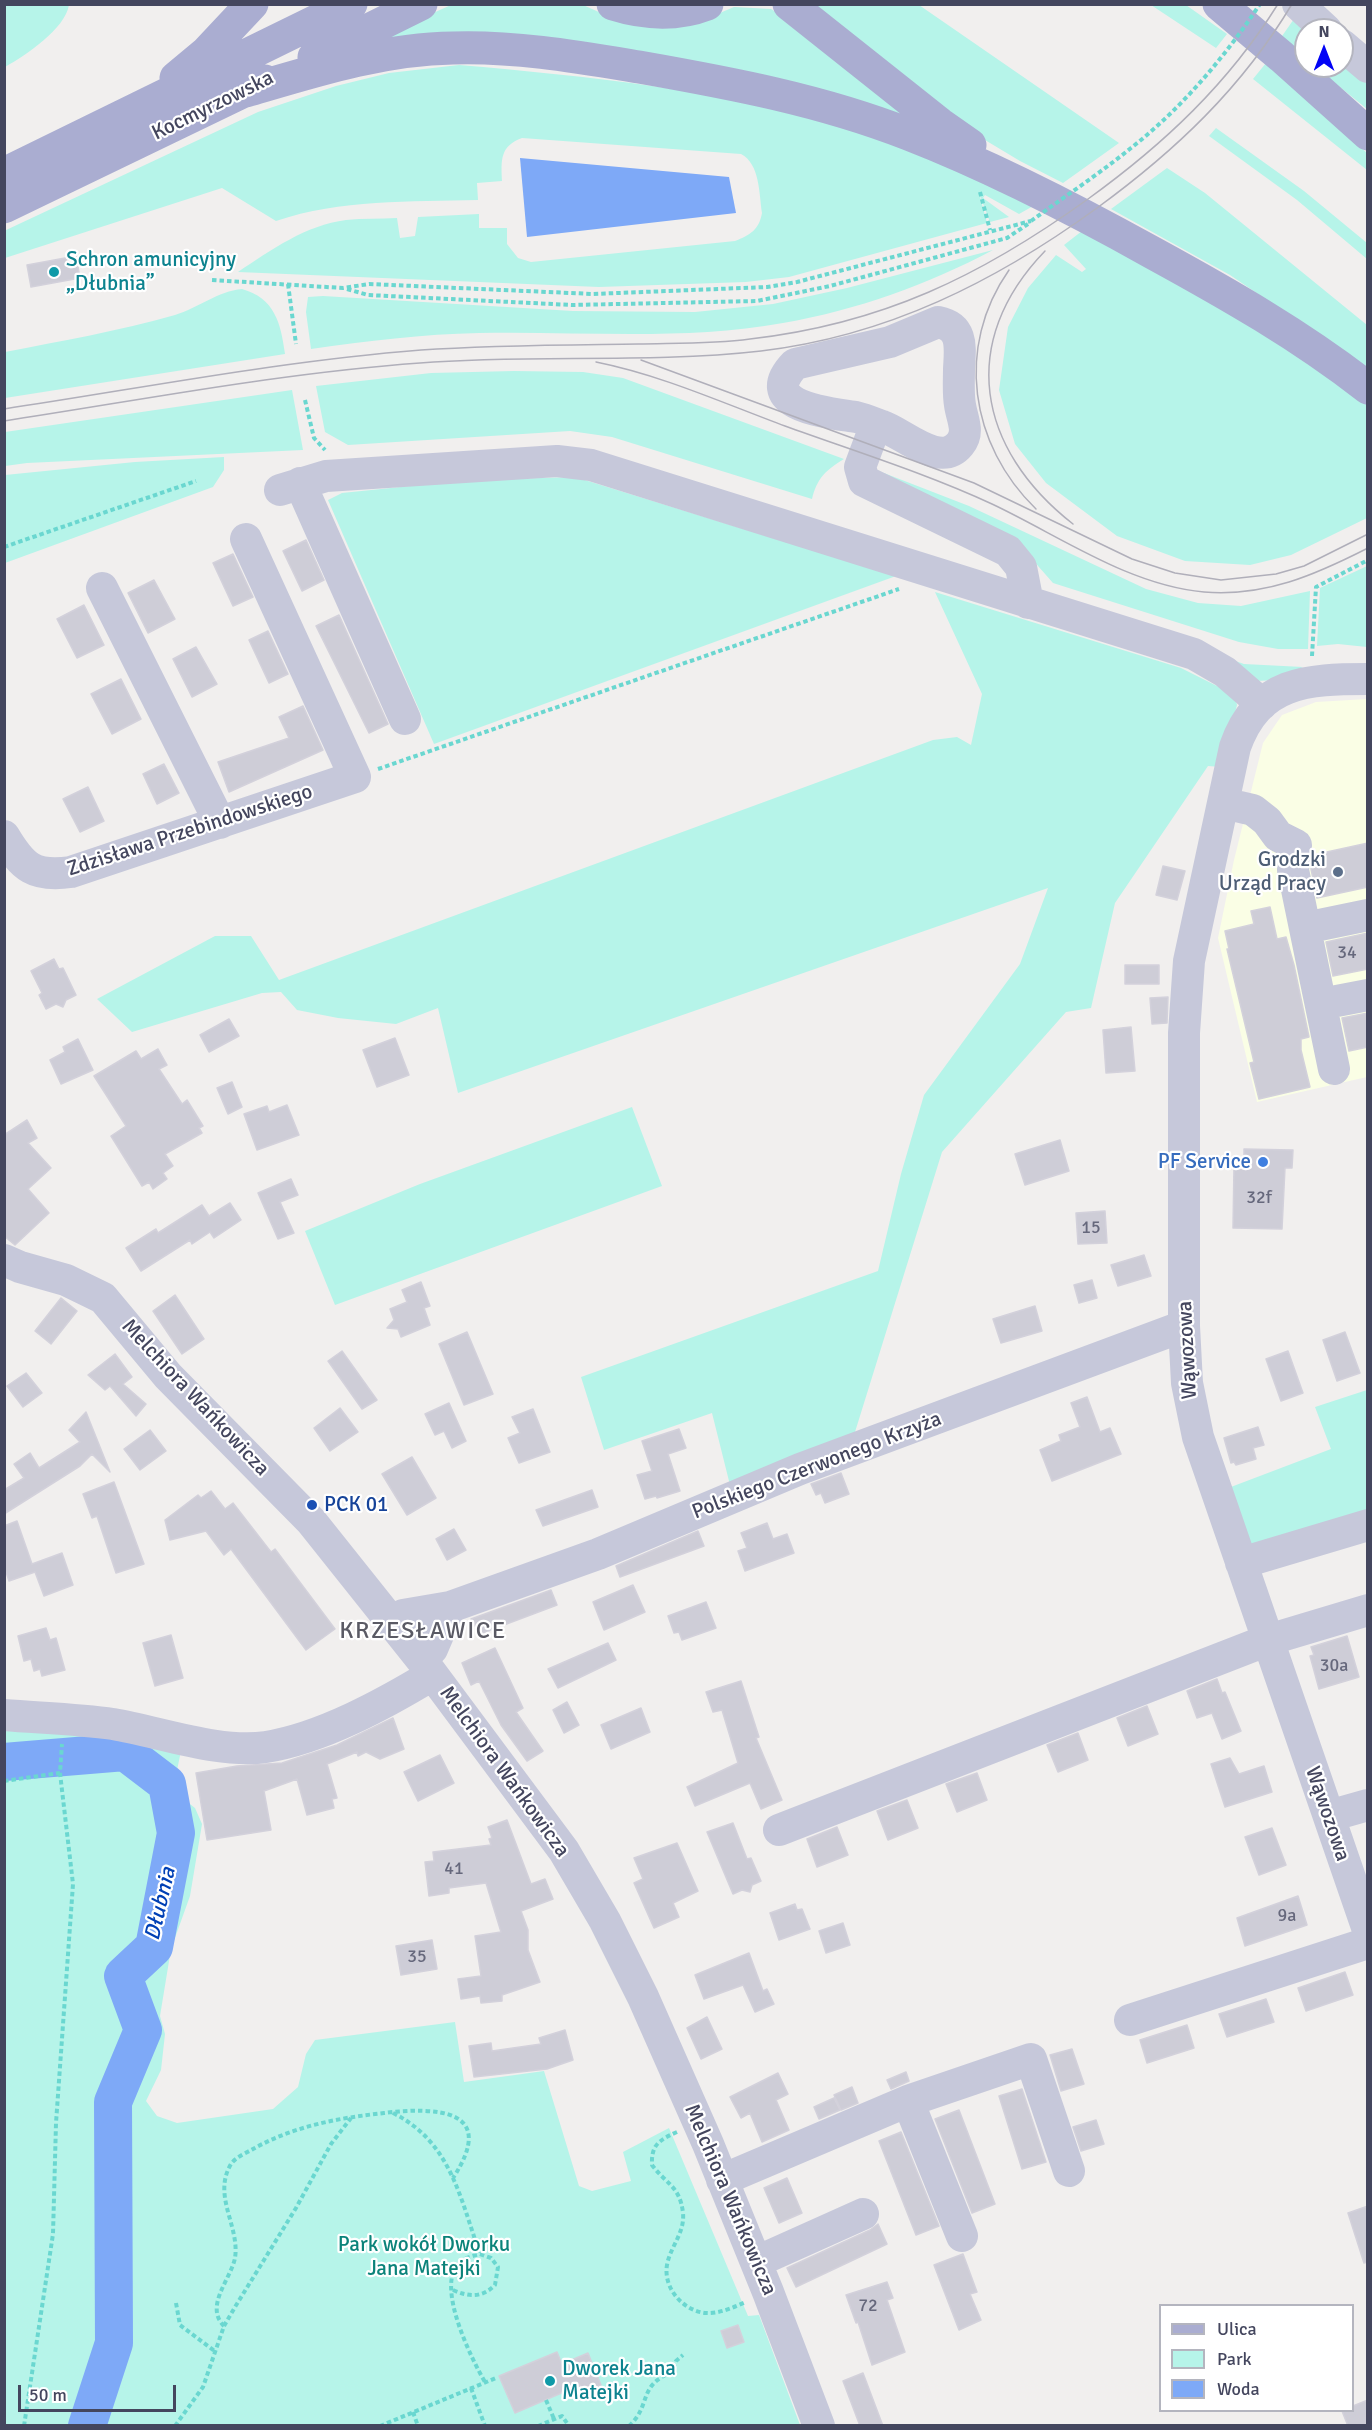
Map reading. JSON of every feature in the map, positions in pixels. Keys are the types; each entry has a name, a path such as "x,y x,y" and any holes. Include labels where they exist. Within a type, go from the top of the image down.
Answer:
{"main road":[{"path":"140,108 206,53 252,4"},
{"name":"Kocmyrzowska","path":"4,174 351,4"},
{"name":"Kocmyrzowska","path":"4,207 421,4"},
{"path":"613,4 651,14 674,12 707,4"},
{"path":"789,4 940,124 1037,190 1271,319 1368,388"},
{"path":"1219,4 1368,134"},
{"path":"246,91 388,53 452,48 520,50 738,84 826,107 908,134 1037,190"}],"street":[{"path":"1298,4 1313,18"},
{"path":"1354,55 1368,67"},
{"path":"930,323 952,327 957,333 961,348 959,404 965,430 960,444 954,450 938,453 876,424 797,406 786,394 786,378 789,370 802,361 841,356 890,342 930,323"},
{"path":"876,424 860,467 864,481 1008,551 1021,567 1028,603"},
{"path":"405,719 290,486 326,476 557,461 582,463 1194,654 1225,672 1262,704 1284,690 1307,681 1368,679"},
{"path":"246,539 355,777"},
{"path":"102,588 220,823"},
{"name":"Wąwozowa","path":"1262,704 1247,719 1235,747 1189,961 1184,1033 1184,1326 1191,1409 1241,1563 1368,1930"},
{"name":"Zdzisława Przebindowskiego","path":"4,836 23,864 37,871 59,874 71,872 355,777"},
{"path":"1223,803 1252,810 1267,821 1278,836 1296,845 1293,870 1334,1069"},
{"path":"1305,928 1368,915"},
{"path":"1321,1004 1368,995"},
{"name":"Melchiora Wańkowicza","path":"4,1260 66,1280 103,1298 168,1376 311,1521 427,1667 570,1861 640,1990 756,2262 819,2426"},
{"name":"Polskiego Czerwonego Krzyża","path":"391,1622 403,1615 450,1607 598,1554 800,1469 1184,1326"},
{"path":"1241,1563 1368,1525"},
{"path":"4,1715 112,1724 208,1745 265,1747 299,1739 386,1702 427,1667 450,1607"},
{"path":"779,1830 1268,1640 1368,1610"},
{"path":"1329,1816 1368,1805"},
{"path":"1130,2020 1368,1943"},
{"path":"722,2180 908,2101 1031,2058 1069,2171"},
{"path":"908,2101 962,2236"},
{"path":"756,2262 863,2214"}],"path":[{"path":"212,280 343,288 368,295 572,305 757,300 820,288 1007,238 1132,147 1176,107 1224,54 1260,4"},
{"path":"979,192 990,230"},
{"path":"343,288 369,284 593,294 750,289 797,282 1031,221"},
{"path":"288,284 296,344"},
{"path":"305,400 314,438 319,446 334,454"},
{"path":"4,547 196,481"},
{"path":"1312,656 1316,586 1368,560"},
{"path":"355,777 908,586 927,571"},
{"path":"24,2426 52,2234 56,2123 73,1884 60,1770 63,1739"},
{"path":"4,1781 60,1770"},
{"path":"224,2326 217,2306 220,2293 235,2259 233,2237 224,2199 226,2181 232,2163 285,2132 352,2117 435,2110 460,2119 466,2129 468,2140 463,2161 453,2178"},
{"path":"393,2112 423,2131 443,2157 453,2178 480,2254"},
{"path":"175,2426 203,2387 224,2326 296,2208 331,2144 352,2117"},
{"path":"698,2123 660,2140 651,2154 652,2165 677,2190 683,2216 682,2229 667,2262 668,2286 683,2304 706,2313 722,2311 768,2292"},
{"path":"453,2290 472,2296 486,2293 495,2285 498,2267 491,2258 480,2254 458,2264 453,2274 453,2290 460,2333 485,2382"},
{"path":"176,2303 180,2325 216,2352"},
{"path":"628,2426 639,2413 653,2382 672,2372 676,2361 683,2355"},
{"path":"380,2426 496,2378"},
{"path":"471,2388 485,2426"},
{"path":"546,2400 554,2419"},
{"path":"413,2412 418,2426"},
{"path":"538,2426 562,2416 569,2426"}],"shaded area":[{"path":"1367,699 1367,1077 1257,1102 1218,938 1234,860 1263,743 1282,715 1316,702"}],"green space":[{"path":"5,4 69,5 66,14 53,32 5,67"},
{"path":"451,5 583,5 601,13 701,21 734,7 771,9 803,29 933,130 822,93 355,48"},
{"path":"806,5 919,5 1119,143 1063,183 1020,161 960,125"},
{"path":"1151,5 1186,5 1227,34 1216,48"},
{"path":"1294,19 1294,50 1280,39"},
{"path":"1266,63 1367,153 1367,170 1253,79"},
{"path":"459,65 654,86 799,114 894,143 1035,205 1019,214 985,195 983,198 1009,217 990,222 979,193 987,223 789,277 746,282 599,287 238,272 276,247 303,233 346,220 397,218 400,238 415,236 418,217 479,214 479,228 507,228 507,244 518,258 531,262 735,241 753,231 761,219 759,188 755,172 752,165 741,154 522,138 509,145 503,155 502,181 477,183 478,200 351,205 276,221 222,188 5,258 4,231 258,112 336,86 389,73"},
{"path":"1354,69 1367,81 1367,109 1329,78 1354,78"},
{"path":"1216,128 1304,191 1367,243 1367,259 1297,200 1209,136"},
{"path":"1167,168 1205,193 1367,325 1367,373 1317,334 1230,275 1111,209"},
{"path":"1082,231 1279,338 1367,402 1367,518 1291,555 1250,565 1185,561 1117,536 1046,483 1015,444 999,390 1008,327 1028,288 1056,255 1082,272 1086,269 1064,245"},
{"path":"993,250 968,263 891,295 811,318 746,329 670,334 458,334 395,338 311,349 306,312 308,297 323,296 573,311 695,312 773,304 847,288"},
{"path":"242,289 253,293 269,306 281,332 285,354 5,398 5,352 154,321 183,312 216,296"},
{"path":"583,372 623,378 844,459 823,475 812,499 612,437 570,431 348,445 325,432 316,386 431,373"},
{"path":"292,390 303,450 27,463 5,466 5,432"},
{"path":"224,457 224,470 213,487 5,563 5,475 135,462"},
{"path":"871,468 969,506 1146,589 1198,603 1241,606 1310,591 1308,649 1278,649 1239,642 1053,583 1031,558"},
{"path":"575,477 896,576 434,744 328,500 342,493 469,480"},
{"path":"1367,566 1367,647 1338,644 1317,646 1320,588"},
{"path":"935,592 1181,668 1235,695 1237,705 1221,767 1208,766 1115,903 1091,1008 1066,1012 942,1152 855,1432 730,1485 712,1413 604,1450 581,1377 878,1271 901,1174 924,1095 1020,964 1048,888 458,1093 438,1008 396,1024 338,1018 297,1010 281,992 262,993 132,1032 97,999 215,936 251,936 279,980 933,740 957,737 971,745 982,694"},
{"path":"1209,652 1244,664 1303,667 1275,680 1257,681"},
{"path":"632,1107 662,1186 335,1305 305,1231 420,1184"},
{"path":"1367,1390 1367,1515 1247,1550 1223,1490 1331,1449 1315,1407"},
{"name":"Park wokół Dworku Jana Matejki","path":"4,1725 182,1746 175,1780 180,1796 195,1808 202,1824 190,1896 171,1949 160,2016 165,2034 161,2070 146,2101 157,2116 177,2123 273,2109 298,2087 306,2054 315,2040 455,2022 464,2082 544,2071 579,2186 592,2191 631,2181 623,2152 669,2128 748,2316 759,2315 800,2425 5,2425"}],"water":[{"path":"520,158 729,177 736,213 527,237"}],"building":[{"name":"Schron amunicyjny „Dłubnia”","path":"76,256 80,278 31,287 27,265"},
{"path":"306,540 324,580 302,591 283,551"},
{"path":"233,554 253,597 233,606 213,563"},
{"path":"154,580 175,619 148,633 128,593"},
{"path":"84,605 104,645 77,658 57,619"},
{"path":"339,615 388,724 369,733 316,626"},
{"path":"268,631 288,674 269,683 249,640"},
{"path":"196,647 217,684 192,697 173,659"},
{"path":"121,679 141,719 112,734 91,694"},
{"path":"303,706 323,750 229,792 218,762 289,738 279,717"},
{"path":"164,764 179,793 157,804 143,774"},
{"path":"88,787 104,821 80,832 63,799"},
{"name":"Grodzki Urząd Pracy","path":"1368,843 1368,887 1317,898 1311,869 1313,855"},
{"path":"1163,866 1185,871 1177,900 1156,895"},
{"path":"1270,907 1277,939 1286,937 1294,965 1309,1037 1301,1039 1301,1050 1310,1087 1259,1099 1250,1063 1254,1062 1227,949 1229,949 1225,931 1254,924 1251,911"},
{"name":"Grodzki Urząd Pracy","path":"1368,933 1368,969 1333,976 1326,942"},
{"path":"54,959 59,969 63,968 76,995 66,1000 63,1007 56,1004 46,1009 39,995 42,993 31,971"},
{"path":"1125,965 1159,965 1159,984 1125,984"},
{"path":"1168,997 1167,1023 1152,1024 1150,998"},
{"path":"1368,1013 1368,1047 1349,1051 1342,1018"},
{"path":"229,1019 239,1036 209,1052 200,1035"},
{"path":"1131,1027 1135,1071 1106,1073 1103,1030"},
{"path":"395,1038 409,1075 377,1087 363,1050"},
{"path":"78,1039 93,1070 61,1084 50,1060 65,1052 63,1047"},
{"path":"158,1049 167,1065 159,1069 182,1104 187,1100 203,1126 199,1128 202,1133 165,1154 173,1166 163,1173 167,1179 153,1189 149,1182 142,1186 111,1136 126,1126 94,1076 136,1051 141,1059"},
{"path":"232,1082 242,1107 228,1114 217,1088"},
{"path":"287,1105 299,1135 257,1150 244,1114 267,1106 269,1112"},
{"path":"27,1120 37,1138 28,1143 51,1168 28,1189 49,1213 15,1245 4,1236 4,1135"},
{"path":"1060,1140 1069,1171 1025,1185 1015,1154"},
{"path":"1244,1149 1293,1150 1292,1168 1285,1168 1282,1229 1233,1228 1234,1166 1244,1166"},
{"path":"291,1179 298,1195 280,1202 294,1233 278,1239 258,1193"},
{"path":"230,1203 241,1220 214,1238 210,1232 192,1244 190,1240 141,1271 126,1248 156,1229 158,1233 202,1205 209,1216"},
{"path":"1105,1211 1107,1243 1078,1244 1076,1213"},
{"path":"1144,1255 1151,1276 1118,1286 1111,1265"},
{"path":"1092,1280 1097,1298 1079,1303 1074,1285"},
{"path":"421,1282 430,1306 424,1308 430,1325 401,1337 398,1329 387,1328 394,1320 390,1309 407,1302 402,1290"},
{"path":"175,1295 204,1339 182,1354 153,1311"},
{"path":"61,1298 77,1311 51,1344 35,1331"},
{"path":"1035,1306 1042,1331 1001,1343 993,1319"},
{"path":"467,1332 493,1394 464,1405 439,1344"},
{"path":"1345,1332 1360,1373 1337,1381 1323,1340"},
{"path":"342,1351 377,1400 362,1409 328,1361"},
{"path":"1288,1351 1303,1393 1281,1401 1266,1359"},
{"path":"115,1354 132,1377 123,1384 146,1404 136,1416 110,1386 105,1390 88,1375"},
{"path":"26,1373 42,1393 23,1407 7,1386"},
{"path":"1087,1397 1100,1432 1110,1428 1121,1454 1052,1481 1040,1450 1061,1441 1059,1435 1080,1427 1071,1403"},
{"path":"449,1403 466,1441 452,1448 444,1431 435,1435 425,1414"},
{"path":"340,1408 358,1432 330,1451 314,1428"},
{"path":"533,1409 550,1452 519,1463 508,1438 520,1433 512,1417"},
{"path":"86,1412 110,1472 92,1454 80,1466 4,1514 4,1490 24,1478 14,1464 30,1453 39,1468 80,1442 69,1430"},
{"path":"1258,1427 1264,1445 1253,1448 1256,1459 1236,1465 1234,1462 1231,1463 1224,1438"},
{"path":"679,1429 686,1448 668,1454 680,1491 645,1499 637,1475 652,1471 642,1441"},
{"path":"150,1430 166,1451 140,1470 124,1449"},
{"path":"412,1457 436,1498 407,1515 382,1474"},
{"path":"841,1473 849,1494 825,1503 821,1493 816,1495 811,1484"},
{"path":"114,1482 144,1564 116,1573 97,1516 92,1518 83,1494"},
{"path":"592,1490 598,1507 543,1526 536,1510"},
{"path":"211,1491 225,1509 233,1503 271,1552 275,1549 335,1629 306,1650 231,1549 224,1555 206,1531 170,1540 165,1520 198,1495 201,1498"},
{"path":"17,1521 32,1564 62,1553 73,1585 44,1596 35,1572 9,1581 4,1566 4,1526"},
{"path":"767,1523 773,1539 787,1534 794,1553 745,1571 738,1551 747,1548 741,1533"},
{"path":"454,1529 466,1550 447,1560 436,1539"},
{"path":"698,1531 704,1546 620,1577 616,1566"},
{"path":"633,1585 645,1612 604,1630 593,1602"},
{"path":"551,1590 557,1605 480,1634 471,1619"},
{"path":"706,1602 716,1628 682,1640 679,1632 674,1633 668,1616"},
{"path":"46,1628 50,1640 56,1638 65,1670 42,1676 40,1669 34,1671 31,1659 24,1661 18,1636"},
{"path":"171,1635 183,1678 155,1686 143,1643"},
{"path":"1347,1636 1359,1677 1319,1689 1310,1656 1314,1655 1311,1647"},
{"path":"608,1643 616,1660 558,1688 548,1669"},
{"path":"495,1648 523,1708 516,1712 543,1751 527,1761 501,1725 479,1681 471,1685 462,1663"},
{"path":"1217,1679 1222,1693 1225,1692 1241,1731 1222,1739 1212,1713 1197,1718 1187,1691"},
{"path":"741,1681 759,1737 756,1738 782,1800 761,1809 750,1783 695,1806 687,1787 738,1763 722,1710 713,1712 706,1692"},
{"path":"567,1702 579,1725 564,1733 553,1710"},
{"path":"1147,1706 1158,1734 1128,1746 1117,1718"},
{"path":"641,1708 650,1732 611,1749 601,1725"},
{"path":"393,1718 404,1749 380,1759 366,1752 358,1756 357,1752 327,1764 337,1798 332,1799 334,1808 307,1815 297,1779 264,1791 271,1830 207,1840 196,1773 237,1766 282,1763 337,1745"},
{"path":"1078,1733 1088,1760 1058,1772 1047,1745"},
{"path":"440,1755 454,1783 418,1801 404,1772"},
{"path":"1230,1758 1239,1774 1264,1766 1272,1792 1225,1807 1211,1764"},
{"path":"977,1773 987,1800 957,1812 946,1784"},
{"path":"907,1800 918,1828 888,1840 877,1811"},
{"path":"507,1820 531,1884 545,1879 553,1899 521,1911 528,1930 528,1950 540,1982 502,1995 502,2001 481,2003 480,1996 461,1999 458,1979 481,1976 475,1936 501,1932 486,1883 449,1888 449,1893 429,1896 425,1862 434,1861 433,1852 491,1845 489,1839 492,1838 488,1827"},
{"path":"733,1823 747,1859 751,1858 761,1881 752,1885 750,1892 742,1890 733,1894 707,1832"},
{"path":"837,1827 848,1855 817,1867 807,1839"},
{"path":"1272,1828 1286,1865 1259,1875 1245,1837"},
{"path":"677,1843 698,1891 673,1903 679,1917 654,1928 634,1883 643,1879 634,1858"},
{"path":"1298,1896 1307,1925 1245,1946 1237,1918"},
{"path":"795,1904 797,1910 802,1909 810,1929 779,1940 770,1913"},
{"path":"843,1923 850,1945 826,1953 819,1931"},
{"path":"432,1940 437,1969 401,1975 396,1946"},
{"path":"749,1953 763,1991 767,1989 774,2004 755,2012 743,1985 704,1999 695,1975"},
{"path":"1345,1972 1353,1995 1306,2011 1298,1988"},
{"path":"1266,1999 1274,2022 1227,2037 1219,2014"},
{"path":"707,2017 722,2049 701,2059 687,2028"},
{"path":"1187,2025 1194,2048 1147,2063 1140,2040"},
{"path":"565,2030 573,2060 547,2069 474,2077 469,2046 491,2043 492,2051 541,2044 539,2038"},
{"path":"1072,2049 1084,2084 1061,2091 1050,2055"},
{"path":"906,2072 909,2081 891,2089 887,2080"},
{"path":"778,2073 788,2094 776,2100 789,2130 762,2142 750,2113 741,2118 730,2097"},
{"path":"852,2087 858,2103 841,2110 834,2095"},
{"path":"1022,2089 1046,2162 1022,2169 999,2096"},
{"path":"834,2098 840,2110 819,2119 814,2107"},
{"path":"959,2110 995,2204 972,2213 935,2119"},
{"path":"1096,2120 1104,2144 1081,2151 1073,2127"},
{"path":"901,2132 939,2226 916,2235 879,2141"},
{"path":"787,2178 802,2213 779,2223 764,2188"},
{"path":"1368,2206 1368,2262 1364,2263 1348,2213"},
{"path":"878,2224 887,2244 796,2287 787,2268 870,2230"},
{"path":"963,2254 977,2292 970,2294 981,2320 959,2330 934,2265"},
{"path":"887,2282 893,2298 887,2300 905,2352 872,2365 858,2322 856,2323 846,2295"},
{"path":"738,2325 744,2342 727,2348 721,2331"},
{"name":"Dworek Jana Matejki","path":"557,2352 562,2364 588,2353 601,2385 583,2393 580,2385 515,2413 499,2376"},
{"path":"863,2373 883,2426 860,2426 843,2381"},
{"path":"1368,2400 1368,2426 1348,2426 1342,2412 1354,2412 1354,2406"}],"waterway":[{"name":"Dłubnia","path":"4,1762 125,1752 167,1784 176,1833 154,1947 123,1976 143,2030 113,2102 114,2343 87,2426"}],"tram line":[{"path":"4,409 264,368 369,355 475,347 736,341 798,332 843,322 887,308 969,273 1048,227 1088,199 1143,157 1193,111 1238,60 1278,4"},
{"path":"4,421 264,380 420,363 462,360 676,357 761,351 807,344 896,319 938,302 1019,259 1058,235 1126,186 1180,141 1229,90 1272,35 1292,4"},
{"path":"1045,251 1017,286 999,322 990,358 990,394 999,429 1016,462 1041,494 1073,524"},
{"path":"1009,270 992,300 981,331 976,363 978,394 984,426 996,455 1014,484 1036,509"},
{"path":"641,360 974,483 1132,559 1175,573 1221,580 1276,574 1304,566 1368,534"},
{"path":"596,362 668,382 941,482 992,504 1121,570 1176,588 1226,593 1269,587 1309,575 1368,548"}],"place":[{"name":"Schron amunicyjny „Dłubnia”","path":"54,272"},
{"name":"Grodzki Urząd Pracy","path":"1338,872"},
{"name":"PF Service","path":"1263,1162"},
{"name":"PCK 01","path":"312,1505"},
{"name":"Dworek Jana Matejki","path":"550,2381"}],"district":[{"name":"KRZESŁAWICE","path":"423,1632"}]}
